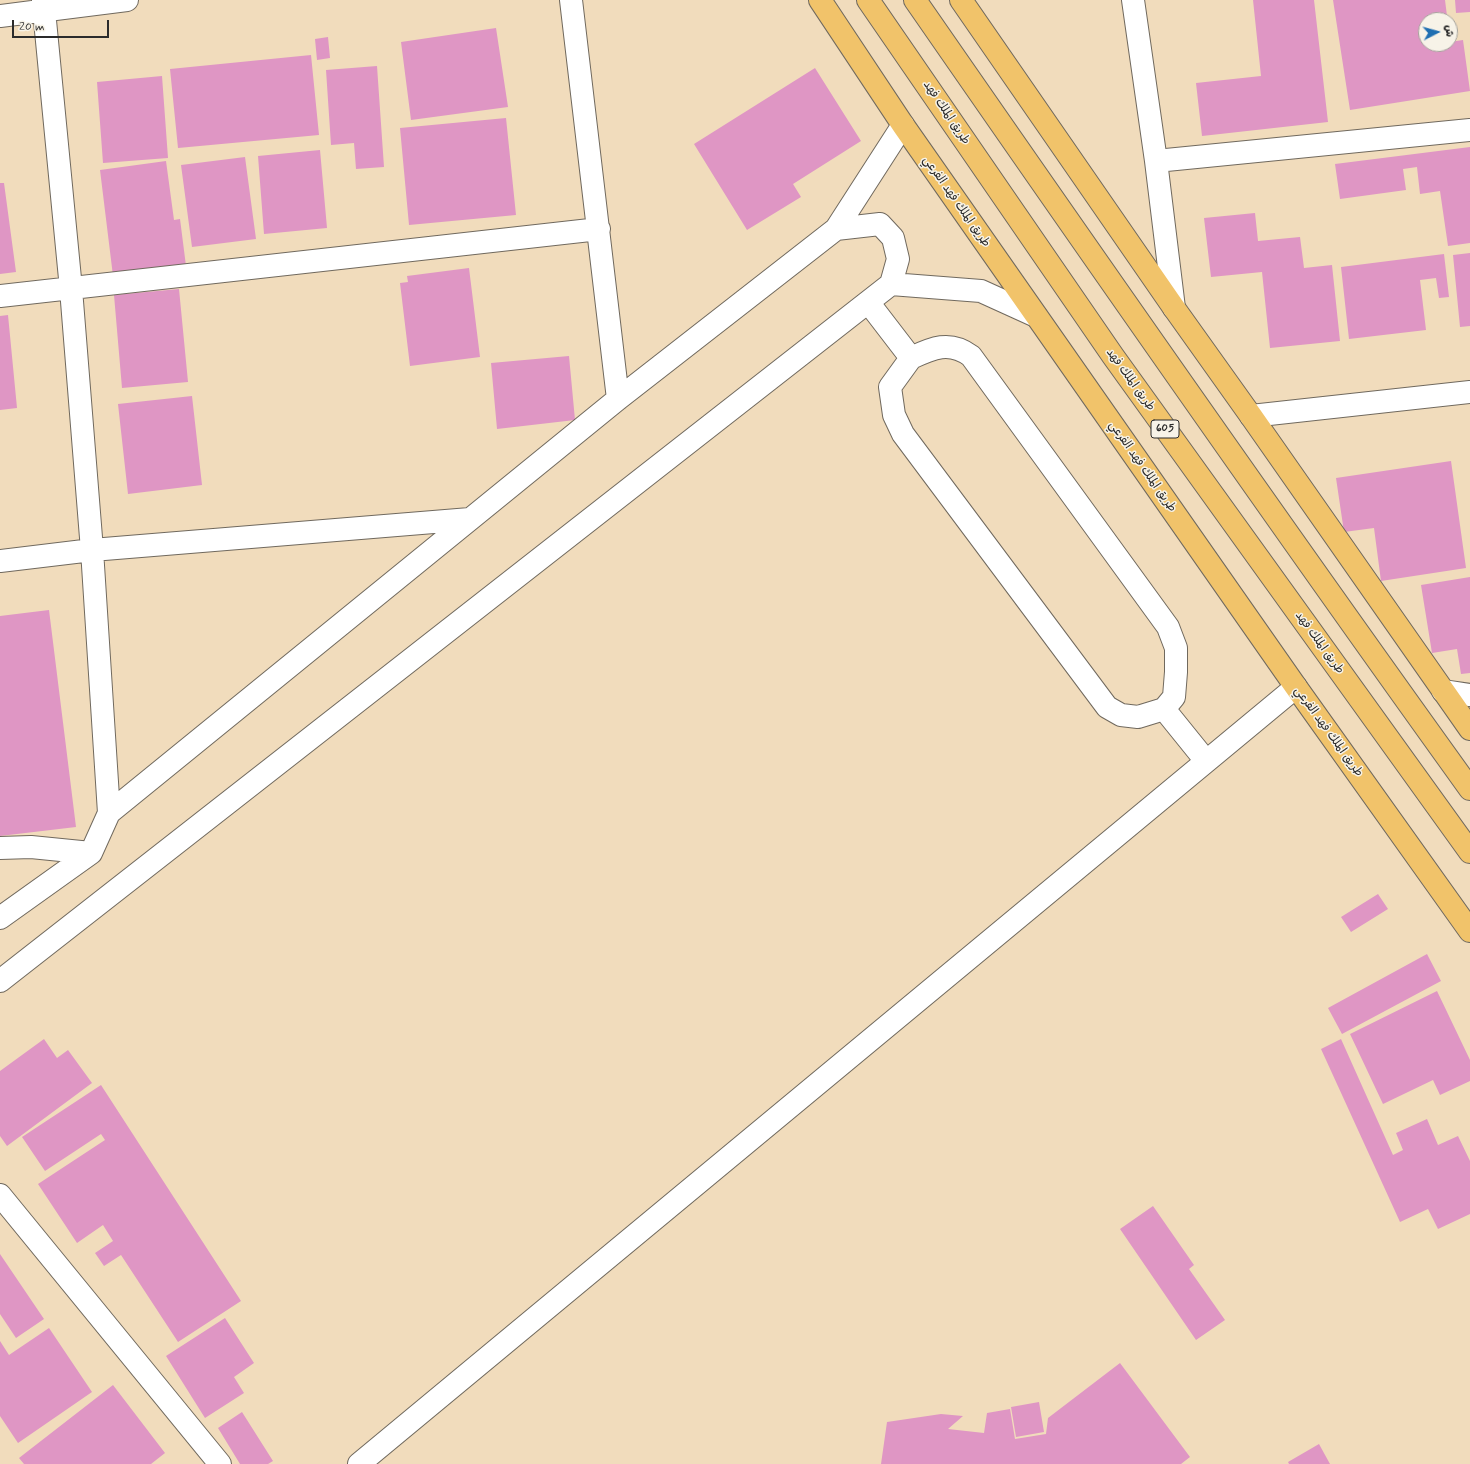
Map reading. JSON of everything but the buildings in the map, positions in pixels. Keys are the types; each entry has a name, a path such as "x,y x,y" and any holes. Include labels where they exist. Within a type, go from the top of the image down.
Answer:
{"main road":[{"name":"طريق الملك فهد الفرعي","path":"820,0 903,125 1036,316 1296,687 1470,930"},
{"name":"طريق الملك فهد","path":"868,0 1113,356 1470,852"},
{"path":"915,0 1345,616 1470,788"},
{"path":"961,0 1174,308 1470,729"}],"street":[{"path":"0,16 44,6 127,0"},
{"path":"571,0 599,228 618,400"},
{"path":"1133,0 1156,161 1174,308"},
{"path":"44,6 71,289 92,550 109,813"},
{"path":"0,918 91,853 109,813 470,518 836,229 903,125"},
{"path":"1156,161 1470,130"},
{"path":"0,981 891,284 898,259 893,238 880,224 836,229"},
{"path":"0,296 599,228"},
{"path":"891,284 981,291 1036,316"},
{"path":"868,302 911,358"},
{"path":"949,346 964,350 971,356 1168,627 1176,648 1176,672 1174,697 1164,709 1138,717 1121,715 1107,707 903,434 894,415 890,387 911,358 928,350 949,346"},
{"path":"1251,416 1470,392"},
{"path":"0,561 92,550 470,518"},
{"path":"359,1464 1296,687"},
{"path":"1443,691 1470,695"},
{"path":"1164,709 1206,761"},
{"path":"0,848 31,847 91,853"},
{"path":"0,1195 220,1464"}]}
